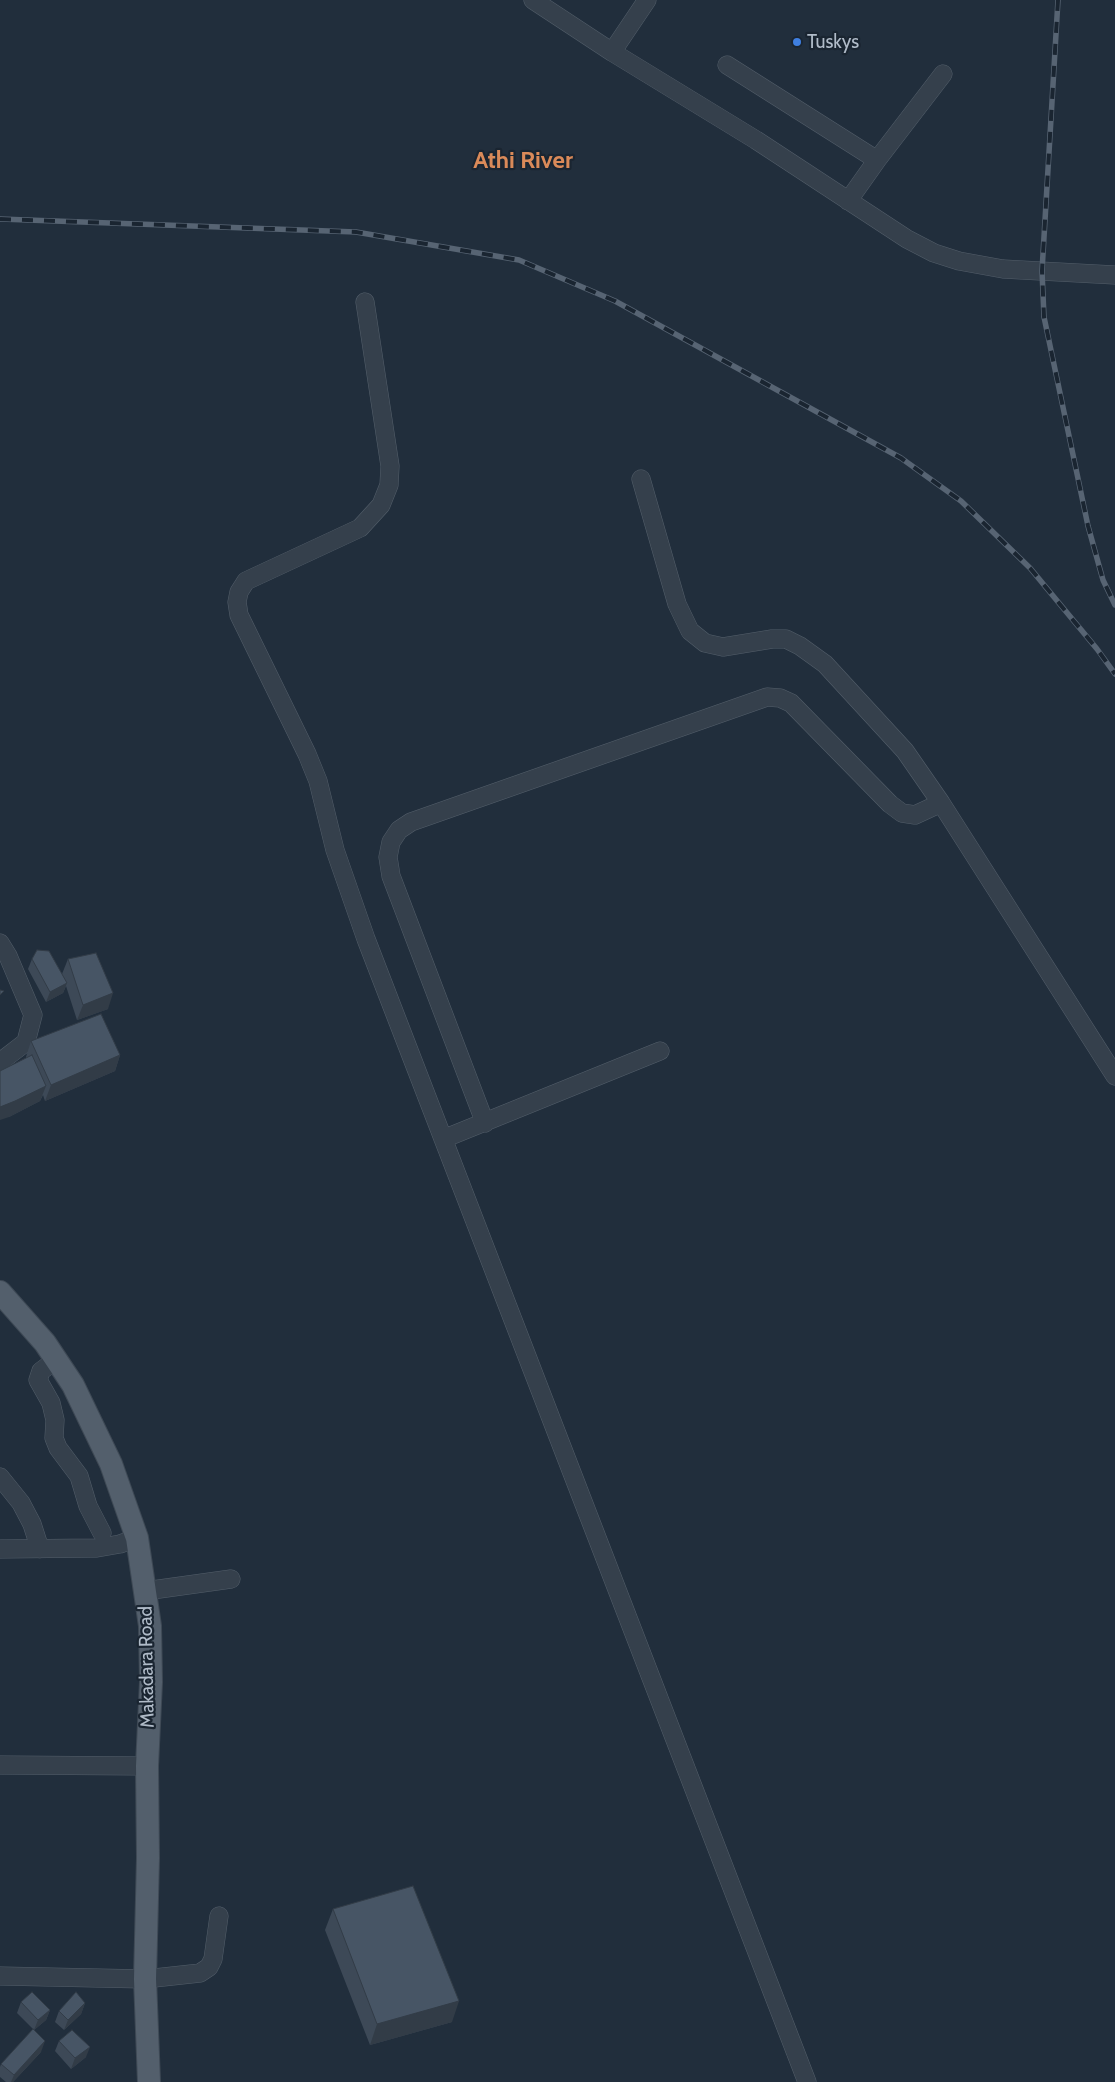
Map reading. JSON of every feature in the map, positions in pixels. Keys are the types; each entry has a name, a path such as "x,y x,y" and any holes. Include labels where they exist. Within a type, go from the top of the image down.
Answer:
{"main road":[{"name":"Makadara Road","path":"0,1292 27,1321 57,1359 73,1385 111,1464 137,1538 150,1626 151,1682 147,1766 146,1978 149,2082"}],"street":[{"path":"533,0 612,52 756,140 907,239 934,253 958,261 1003,269 1115,274"},
{"path":"612,52 646,0"},
{"path":"727,65 877,160"},
{"path":"848,201 943,74"},
{"path":"365,302 390,466 388,485 381,505 360,528 246,581 239,592 237,602 239,615 307,754 318,781 335,850 345,880 807,2082"},
{"path":"641,479 677,604 690,631 704,643 724,647 772,639 786,640 800,646 825,664 905,751 1115,1076"},
{"path":"484,1123 391,876 388,857 391,842 400,830 411,822 749,701 767,697 780,698 791,703 890,804 902,813 916,815 940,803"},
{"path":"0,943 8,956 33,1015 26,1042 0,1062"},
{"path":"444,1139 660,1051"},
{"path":"57,1359 41,1371 38,1380 51,1403 55,1420 54,1438 58,1448 79,1476 88,1506 102,1533"},
{"path":"0,1477 21,1503 32,1524 40,1549"},
{"path":"0,1549 97,1548 120,1544 137,1538"},
{"path":"145,1591 231,1580"},
{"path":"0,1765 147,1766"},
{"path":"0,1976 146,1978 200,1973 209,1967 213,1960 219,1916"}],"building":[{"path":"37,950 49,951 67,983 50,992 32,959"},
{"path":"96,953 113,993 83,1005 68,959"},
{"path":"101,1014 120,1055 51,1085 31,1041"},
{"path":"32,1055 46,1086 0,1107 0,1071"},
{"path":"413,1886 459,2001 377,2024 333,1909"},
{"path":"32,1992 50,2010 38,2020 21,2002"},
{"path":"76,1992 85,2003 68,2020 59,2011"},
{"path":"33,2029 45,2041 14,2075 1,2064"},
{"path":"72,2030 90,2047 75,2058 59,2041"}],"railway":[{"path":"1058,0 1042,271 1044,317 1088,526 1103,580 1115,605"},
{"path":"0,219 356,232 519,260 615,301 901,458 961,501 1030,568 1097,649 1115,674"}],"place":[{"name":"Tuskys","path":"797,42"}],"district":[{"name":"Athi River","path":"523,161"}]}
